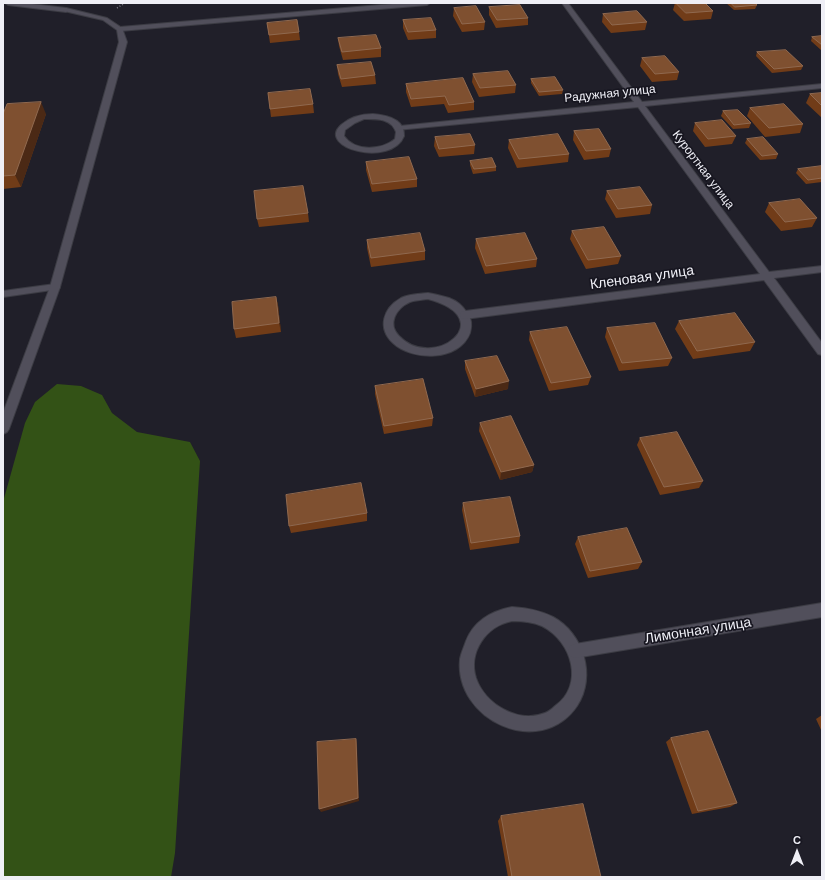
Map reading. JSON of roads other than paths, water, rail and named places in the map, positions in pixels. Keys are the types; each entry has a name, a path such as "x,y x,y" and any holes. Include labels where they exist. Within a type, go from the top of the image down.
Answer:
{"street":[{"path":"8,3 66,10 105,19 120,29 397,4 426,3"},
{"name":"Курортная улица","path":"565,3 822,350"},
{"path":"3,429 54,287 123,42 120,29"},
{"name":"Радужная улица","path":"400,128 639,103 822,86"},
{"path":"367,117 390,120 400,128 401,134 398,140 383,148 372,150 352,147 344,143 340,138 339,132 347,123 354,119 367,117"},
{"name":"Кленовая улица","path":"465,315 822,269"},
{"path":"3,294 54,287"},
{"path":"428,296 446,300 460,308 465,315 468,325 465,335 458,343 446,349 432,352 418,351 405,347 392,336 389,331 388,322 390,314 396,306 416,297 428,296"},
{"name":"Лимонная улица","path":"575,651 822,610"},
{"path":"512,614 531,615 549,622 564,634 575,651 580,668 579,685 572,702 561,714 545,722 527,725 508,721 492,712 478,699 470,682 467,663 470,644 480,629 495,618 512,614"}]}
